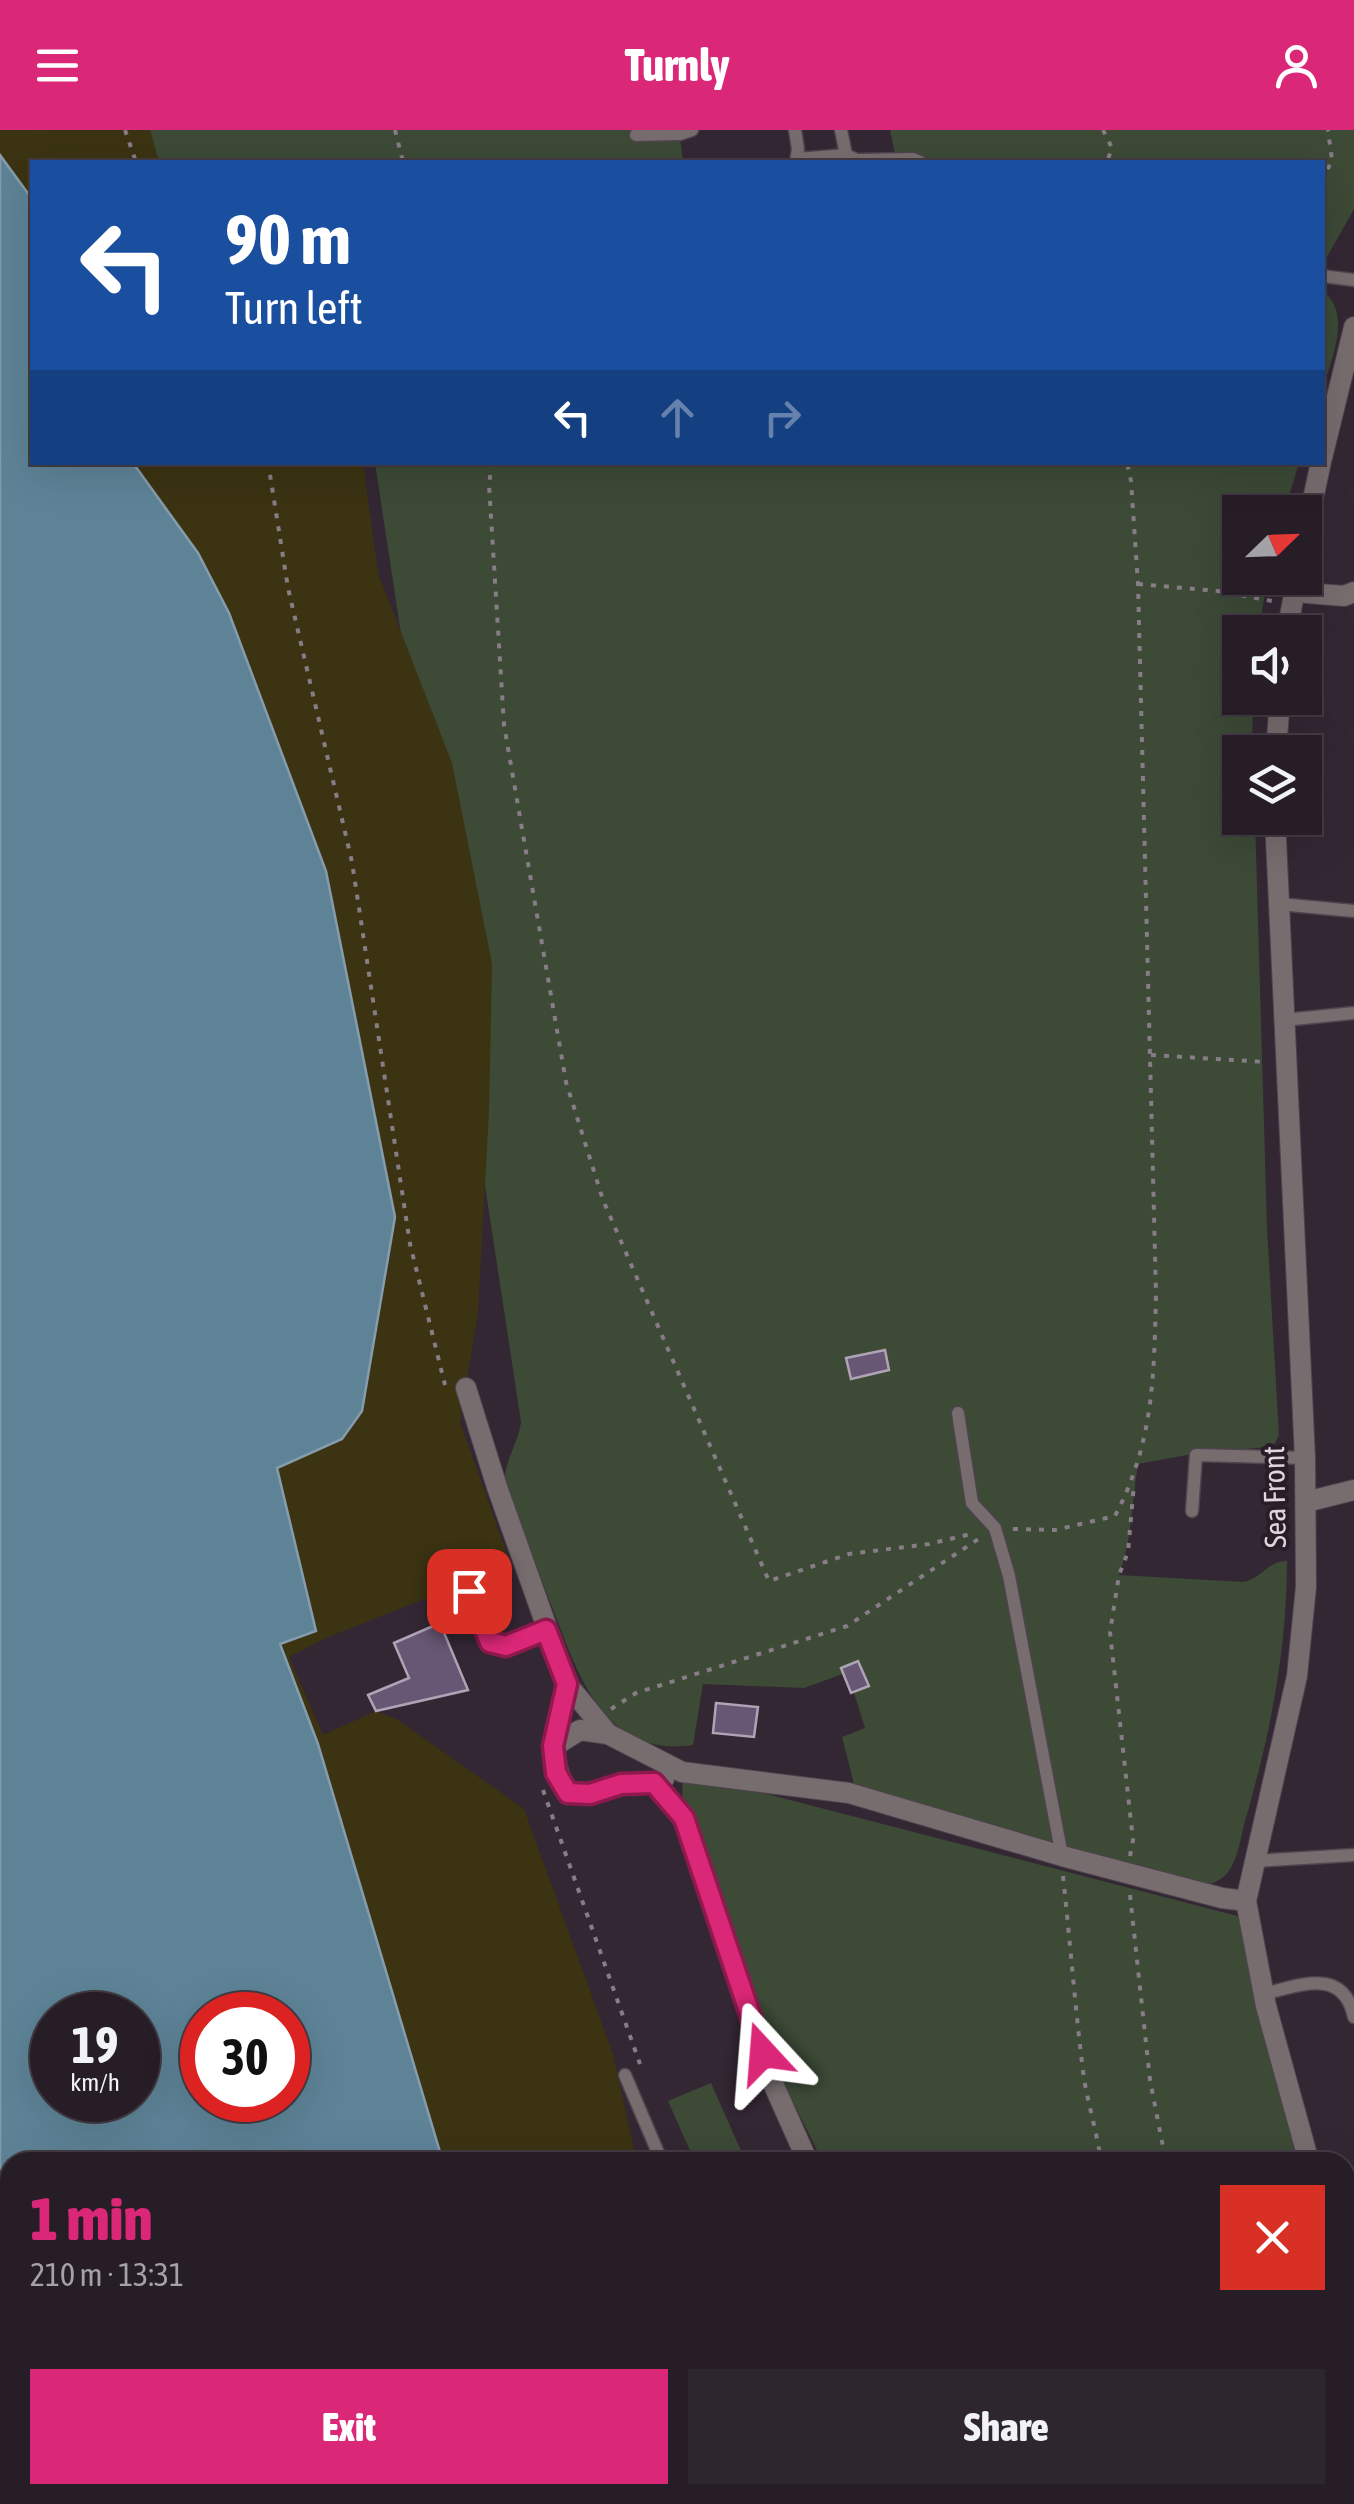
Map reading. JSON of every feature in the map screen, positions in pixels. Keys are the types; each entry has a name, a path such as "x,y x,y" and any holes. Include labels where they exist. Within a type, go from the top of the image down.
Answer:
{"street":[{"path":"1325,448 1354,327"},
{"path":"1314,495 1321,465"},
{"path":"1322,594 1344,596 1354,592"},
{"name":"Sea Front","path":"1276,835 1305,1458 1306,1587 1297,1676 1246,1901 1263,1994 1307,2152"},
{"path":"456,1389 567,1684 602,1727 682,1772 849,1793 1128,1874 1246,1901"},
{"path":"1306,1502 1354,1490"},
{"path":"567,1684 553,1746 556,1773 568,1793 590,1794 621,1784 654,1783 682,1772"},
{"path":"553,1746 580,1730 602,1727"},
{"path":"654,1783 684,1818 775,2088 804,2152"}],"lane":[{"path":"636,135 692,130"},
{"path":"795,130 796,160 846,155 857,160 913,160"},
{"path":"841,130 846,155"},
{"path":"1325,276 1354,280"},
{"path":"1279,904 1354,911"},
{"path":"1284,1020 1354,1013"},
{"path":"958,1412 972,1503 994,1528 1009,1576 1062,1856"},
{"path":"1192,1510 1196,1455 1305,1458"},
{"path":"469,1591 490,1642 506,1646 546,1630"},
{"path":"1255,1860 1354,1855"},
{"path":"1263,1994 1320,1981 1346,1999 1354,2018"},
{"path":"626,2075 658,2152"}],"path":[{"path":"125,130 135,160"},
{"path":"395,130 402,160"},
{"path":"1102,130 1112,148 1108,160"},
{"path":"1325,175 1332,160 1328,130"},
{"path":"268,465 288,588 352,862 410,1244 456,1389"},
{"path":"492,465 489,485 504,725 566,1082 604,1200 770,1581 849,1554 929,1544 994,1528 1055,1530 1116,1516 1135,1478"},
{"path":"1127,465 1138,584 1156,1294 1154,1391 1135,1478 1128,1552 1119,1576 1110,1632 1132,1840 1128,1874 1150,2080 1164,2152"},
{"path":"1138,584 1222,591"},
{"path":"1150,1056 1286,1064"},
{"path":"602,1727 636,1693 848,1626 994,1528"},
{"path":"539,1774 548,1810 644,2076"},
{"path":"1062,1856 1083,2073 1100,2152"}],"green space":[{"path":"134,130 679,130 683,160 144,160"},
{"path":"890,130 1354,130 1354,209 1325,260 1325,160 928,160 895,154"},
{"path":"1325,293 1336,312 1335,350 1325,382"},
{"path":"375,465 1298,465 1289,495 1222,495 1222,595 1265,595 1261,615 1222,615 1222,715 1253,715 1252,735 1222,735 1222,835 1255,835 1267,1228 1279,1435 1267,1447 1138,1464 1119,1575 1243,1582 1275,1563 1287,1561 1284,1627 1269,1725 1237,1855 1228,1872 1209,1884 1039,1841 854,1784 842,1737 865,1728 854,1693 866,1687 859,1668 804,1688 703,1684 693,1745 661,1746 635,1738 596,1703 570,1652 504,1482 521,1422"},
{"path":"682,1772 1249,1919 1310,2152 818,2152 751,2018 683,1818"},
{"path":"711,2083 742,2152 691,2152 668,2101"}],"sand":[{"path":"0,130 150,130 158,160 30,160 30,196 0,155"},
{"path":"134,465 363,465 378,573 452,763 492,964 478,1313 460,1422 511,1565 328,1637 289,1657 323,1735 376,1711 398,1720 524,1809 613,2054 635,2152 440,2152 318,1744 280,1644 316,1631 276,1467 342,1439 326,871 229,613 198,553"}],"water":[{"path":"0,155 30,196 30,465 134,465 198,553 229,613 326,871 395,1217 362,1411 342,1439 277,1468 316,1631 280,1644 318,1744 440,2152 0,2152"}],"building":[{"path":"885,1350 889,1370 851,1379 846,1358"},
{"path":"440,1623 468,1690 376,1711 368,1695 409,1678 394,1643"},
{"path":"858,1661 869,1686 851,1693 841,1668"},
{"path":"716,1703 758,1707 754,1737 713,1733"}],"route":[{"path":"469,1591 490,1642 506,1646 546,1630 567,1684 553,1746 556,1773 568,1793 590,1794 621,1784 654,1783 684,1818 763,2053"}]}
